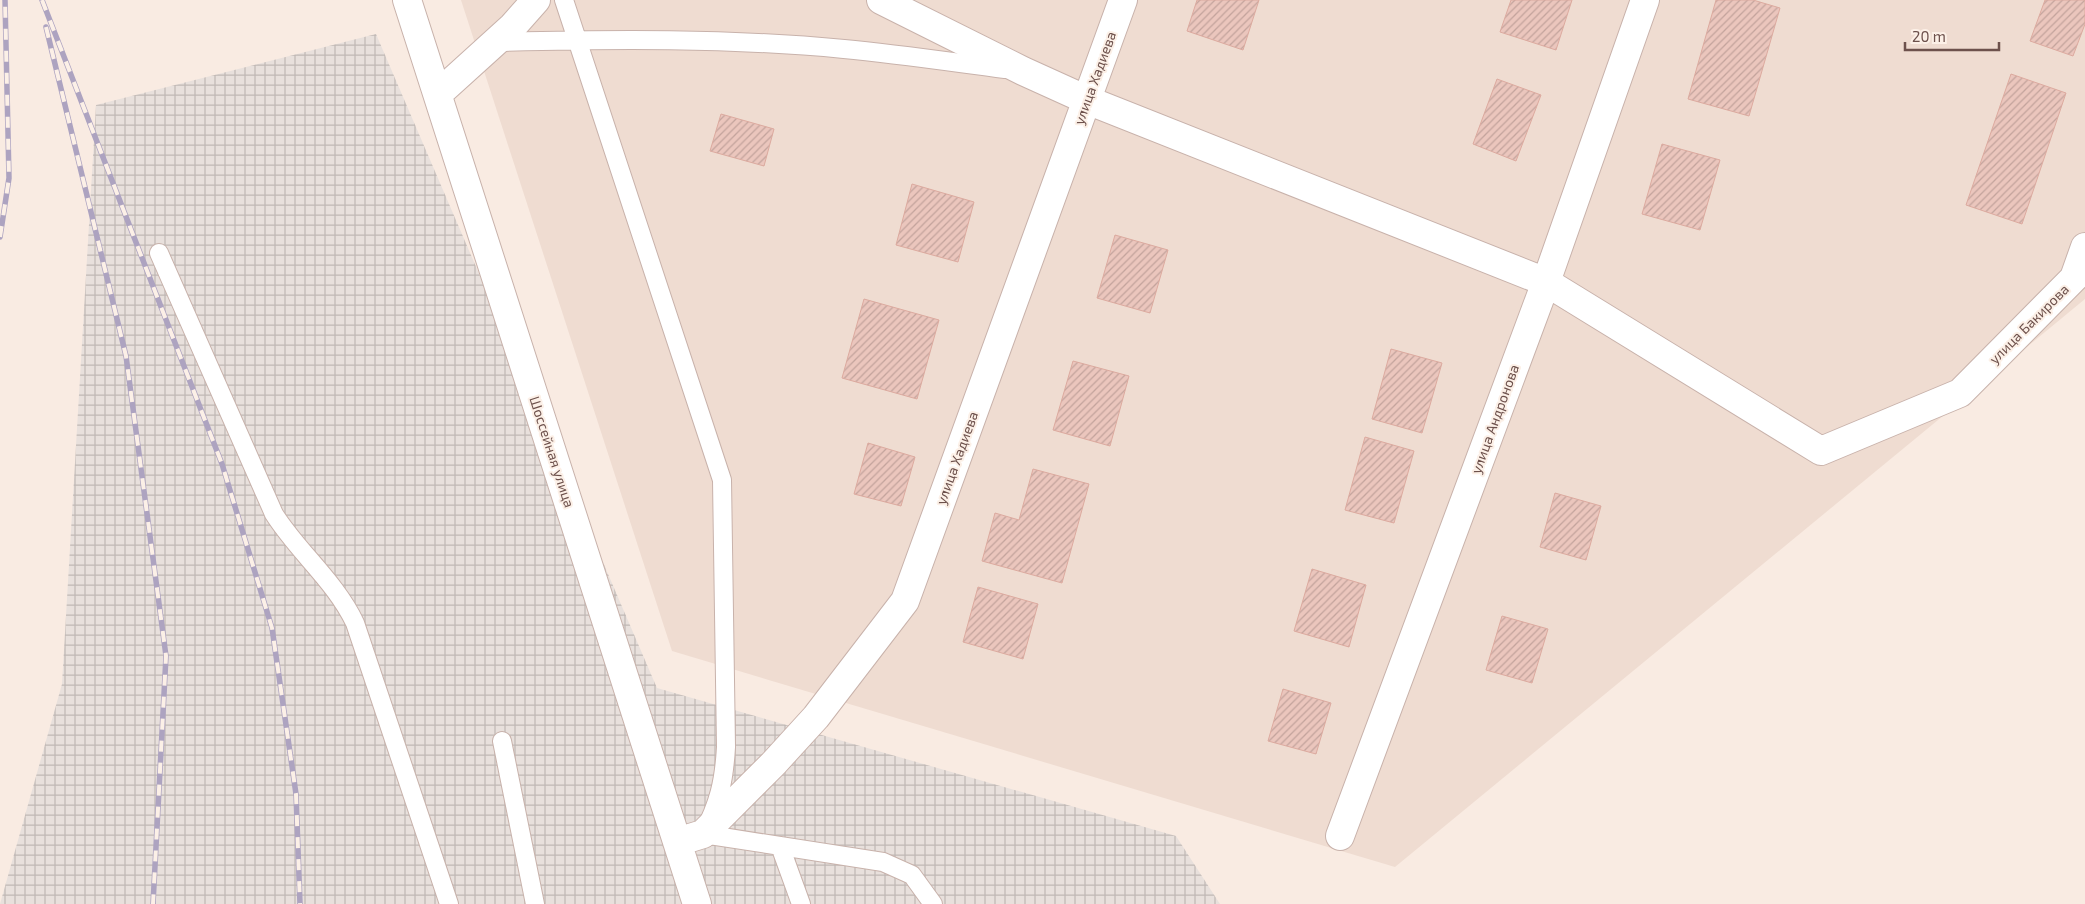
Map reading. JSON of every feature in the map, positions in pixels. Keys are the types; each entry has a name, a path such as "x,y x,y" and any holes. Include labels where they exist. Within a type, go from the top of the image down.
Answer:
{"street":[{"name":"Шоссейная улица","path":"407,0 697,904"},
{"path":"438,94 513,26 536,0"},
{"path":"881,0 1023,71 1087,100 1546,282"},
{"name":"улица Хадиева","path":"677,842 703,834 816,717 906,601 1123,0"},
{"name":"улица Андронова","path":"1340,836 1546,282 1645,0"},
{"name":"улица Бакирова","path":"1546,282 1821,451 1960,393 2074,278 2085,247"}],"lane":[{"path":"564,0 722,480 724,771 720,797 703,834 866,859 898,868 912,876 933,904"},
{"path":"496,42 687,40 843,49 1023,71"},
{"path":"159,253 274,514 283,528 339,595 355,623 449,904"},
{"path":"502,741 535,904"},
{"path":"780,846 801,904"}],"shaded area":[{"path":"461,0 2085,0 2085,299 1395,867 672,651"},
{"path":"376,34 657,688 1176,836 1220,904 0,904 62,684 96,105"}],"building":[{"path":"1197,0 1259,0 1243,50 1187,31"},
{"path":"1511,0 1572,0 1556,50 1500,32"},
{"path":"1716,0 1753,0 1780,8 1749,116 1688,99"},
{"path":"2045,0 2085,0 2085,24 2073,56 2030,41"},
{"path":"2011,74 2066,93 2022,224 1966,205"},
{"path":"1497,79 1541,95 1516,161 1473,144"},
{"path":"721,114 774,129 764,166 710,151"},
{"path":"1662,144 1720,160 1700,230 1642,214"},
{"path":"912,184 974,202 958,262 896,245"},
{"path":"1115,235 1168,250 1150,313 1097,298"},
{"path":"864,299 939,320 917,399 842,378"},
{"path":"1391,349 1442,363 1422,433 1372,419"},
{"path":"1073,361 1129,376 1110,446 1053,430"},
{"path":"1365,437 1414,451 1394,523 1345,510"},
{"path":"868,443 915,457 901,506 854,494"},
{"path":"1033,469 1089,484 1062,583 982,561 995,513 1019,520"},
{"path":"1555,493 1601,506 1586,560 1540,547"},
{"path":"1312,569 1366,585 1349,647 1294,631"},
{"path":"978,587 1038,604 1023,659 963,642"},
{"path":"1502,616 1548,629 1532,683 1486,670"},
{"path":"1283,689 1331,703 1316,754 1268,741"}],"railway":[{"path":"0,237 9,178 5,0"},
{"path":"42,0 222,464 272,628 296,794 300,904"},
{"path":"46,27 126,356 166,656 153,904"}]}
